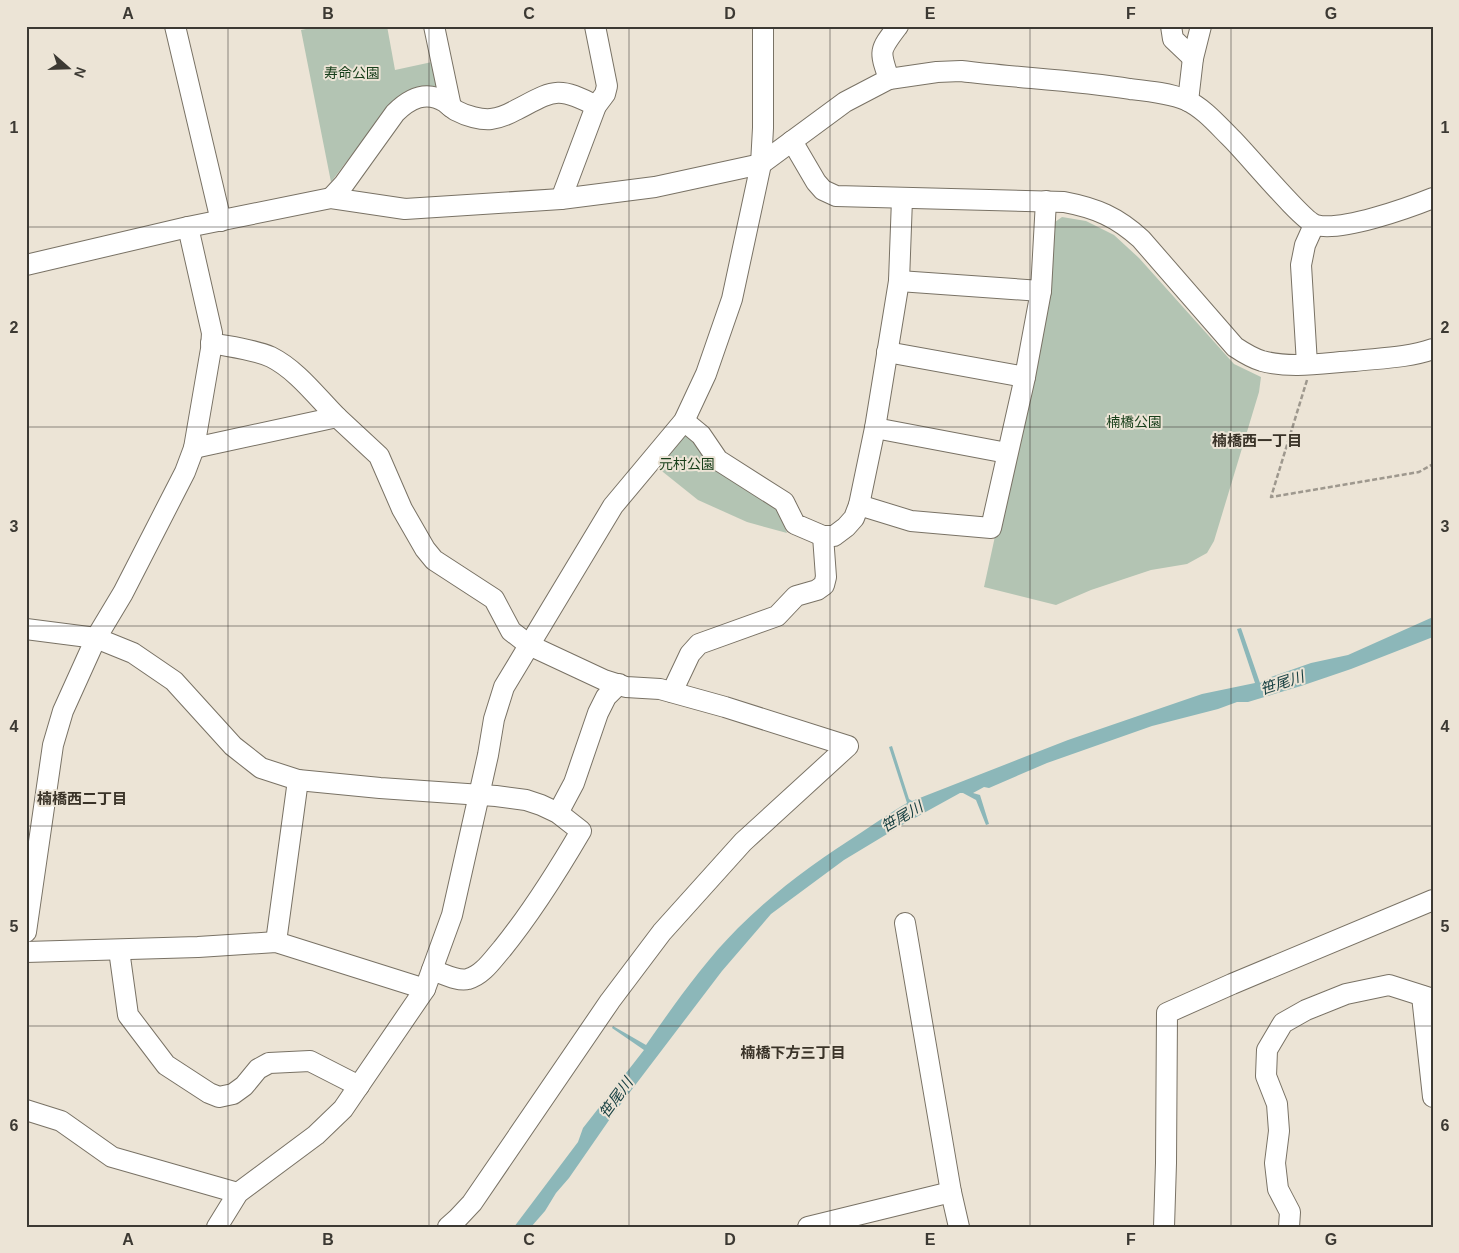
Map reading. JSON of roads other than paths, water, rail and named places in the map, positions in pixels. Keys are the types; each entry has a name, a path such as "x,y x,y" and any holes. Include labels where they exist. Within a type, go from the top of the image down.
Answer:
{"street":[{"path":"175,26 221,221"},
{"path":"434,26 451,107"},
{"path":"562,199 596,106 605,94 607,86 595,26"},
{"path":"217,1227 238,1193 316,1136 343,1108 425,989 452,915 494,719 504,686 613,506 684,421 706,374 732,299 761,164 763,26"},
{"path":"889,79 881,56 885,44 898,26"},
{"path":"1171,26 1173,40 1193,58"},
{"path":"1188,101 1193,58 1201,26"},
{"path":"26,264 188,227 331,198 405,209 562,199 655,187 761,164 845,102 889,79 937,72 961,71 1114,86 1157,93 1188,101 1208,115 1242,147 1302,215 1314,224 1330,226 1368,219 1433,198"},
{"path":"331,198 344,184 403,105 415,97 436,97 457,111 489,119 502,117 550,93 562,92 576,95 596,106"},
{"path":"792,142 816,182 823,190 836,196 1064,202 1097,210 1113,217 1142,239 1235,347 1263,361 1310,364 1413,356 1433,349"},
{"path":"684,421 701,435 718,460 784,502 795,524 823,536 834,536 846,528 854,518 859,505 875,428 899,281 902,199"},
{"path":"859,505 911,521 991,528 1025,377 1041,291 1046,201"},
{"path":"1310,364 1301,265 1305,245 1314,224"},
{"path":"26,932 53,745 63,711 96,638 123,593 186,472 194,448 212,334 188,227"},
{"path":"899,281 1041,291"},
{"path":"211,343 254,351 272,358 289,369 379,456 402,509 425,549 434,560 494,599 511,631 529,645 604,680 626,686 672,692 848,746 744,842 662,932 610,1001 472,1203 448,1227"},
{"path":"887,352 1025,377"},
{"path":"194,448 337,417"},
{"path":"875,428 1007,453"},
{"path":"672,692 690,654 699,644 777,616 796,596 817,590 824,584 826,577 823,536"},
{"path":"26,629 96,638 133,653 174,681 233,746 261,768 298,780 526,800 558,813 581,831 556,874 516,932 488,966 468,979 459,979 432,970"},
{"path":"558,813 574,783 598,713 606,697 619,684"},
{"path":"276,942 298,780"},
{"path":"1164,1227 1167,1013 1433,900"},
{"path":"905,923 951,1192 959,1227"},
{"path":"26,952 198,947 276,942 425,989"},
{"path":"119,950 128,1015 166,1065 209,1093 219,1097 233,1094 244,1086 258,1069 269,1063 310,1061 359,1086"},
{"path":"1290,1227 1290,1212 1278,1190 1275,1163 1279,1131 1277,1104 1266,1076 1267,1050 1283,1023 1306,1010 1346,994 1389,985 1427,998 1433,1097"},
{"path":"26,1110 61,1121 112,1157 238,1193"},
{"path":"808,1227 951,1192"}],"water":[{"name":"笹尾川","path":"1433,617 1433,637 1351,669 1248,702 1237,702 1218,709 1152,726 1047,763 989,788 984,787 973,793 980,795 989,824 986,825 976,800 960,793 844,860 771,914 722,971 614,1113 545,1211 531,1227 514,1227 578,1142 583,1128 644,1050 612,1028 613,1026 646,1045 701,970 725,941 752,914 813,865 907,803 889,747 892,746 909,799 912,801 1068,740 1202,694 1255,683 1237,629 1241,628 1260,683 1271,677 1311,663 1348,655"}],"district":[{"name":"楠橋西一丁目","path":"1257,441"},
{"name":"楠橋西二丁目","path":"82,799"},
{"name":"楠橋下方三丁目","path":"793,1053"}],"park label":[{"name":"寿命公園","path":"352,73"},
{"name":"楠橋公園","path":"1134,422"},
{"name":"元村公園","path":"687,464"}]}
